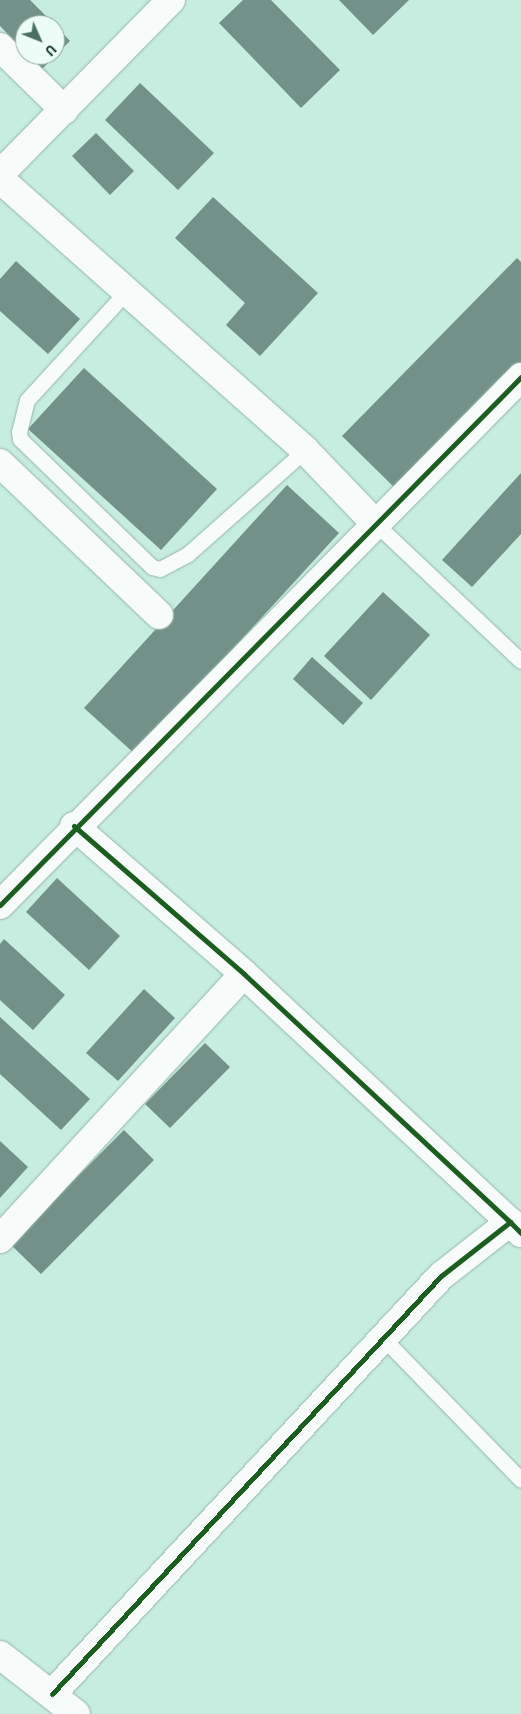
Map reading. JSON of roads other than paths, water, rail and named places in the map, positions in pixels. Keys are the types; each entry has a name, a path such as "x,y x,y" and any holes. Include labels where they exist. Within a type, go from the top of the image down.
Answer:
{"street":[{"path":"0,174 171,0"},
{"path":"0,47 64,110"},
{"path":"0,178 305,450 376,524"},
{"path":"0,905 74,826 521,377"},
{"path":"0,463 159,615"},
{"path":"52,1694 382,1337 441,1276 516,1228 244,974 74,826"},
{"path":"0,1239 244,974"},
{"path":"0,1656 76,1714"}],"lane":[{"path":"126,292 26,400 19,431 20,439 152,567 160,569 188,554 305,450"},
{"path":"376,524 521,661"},
{"path":"382,1337 521,1480"}]}
